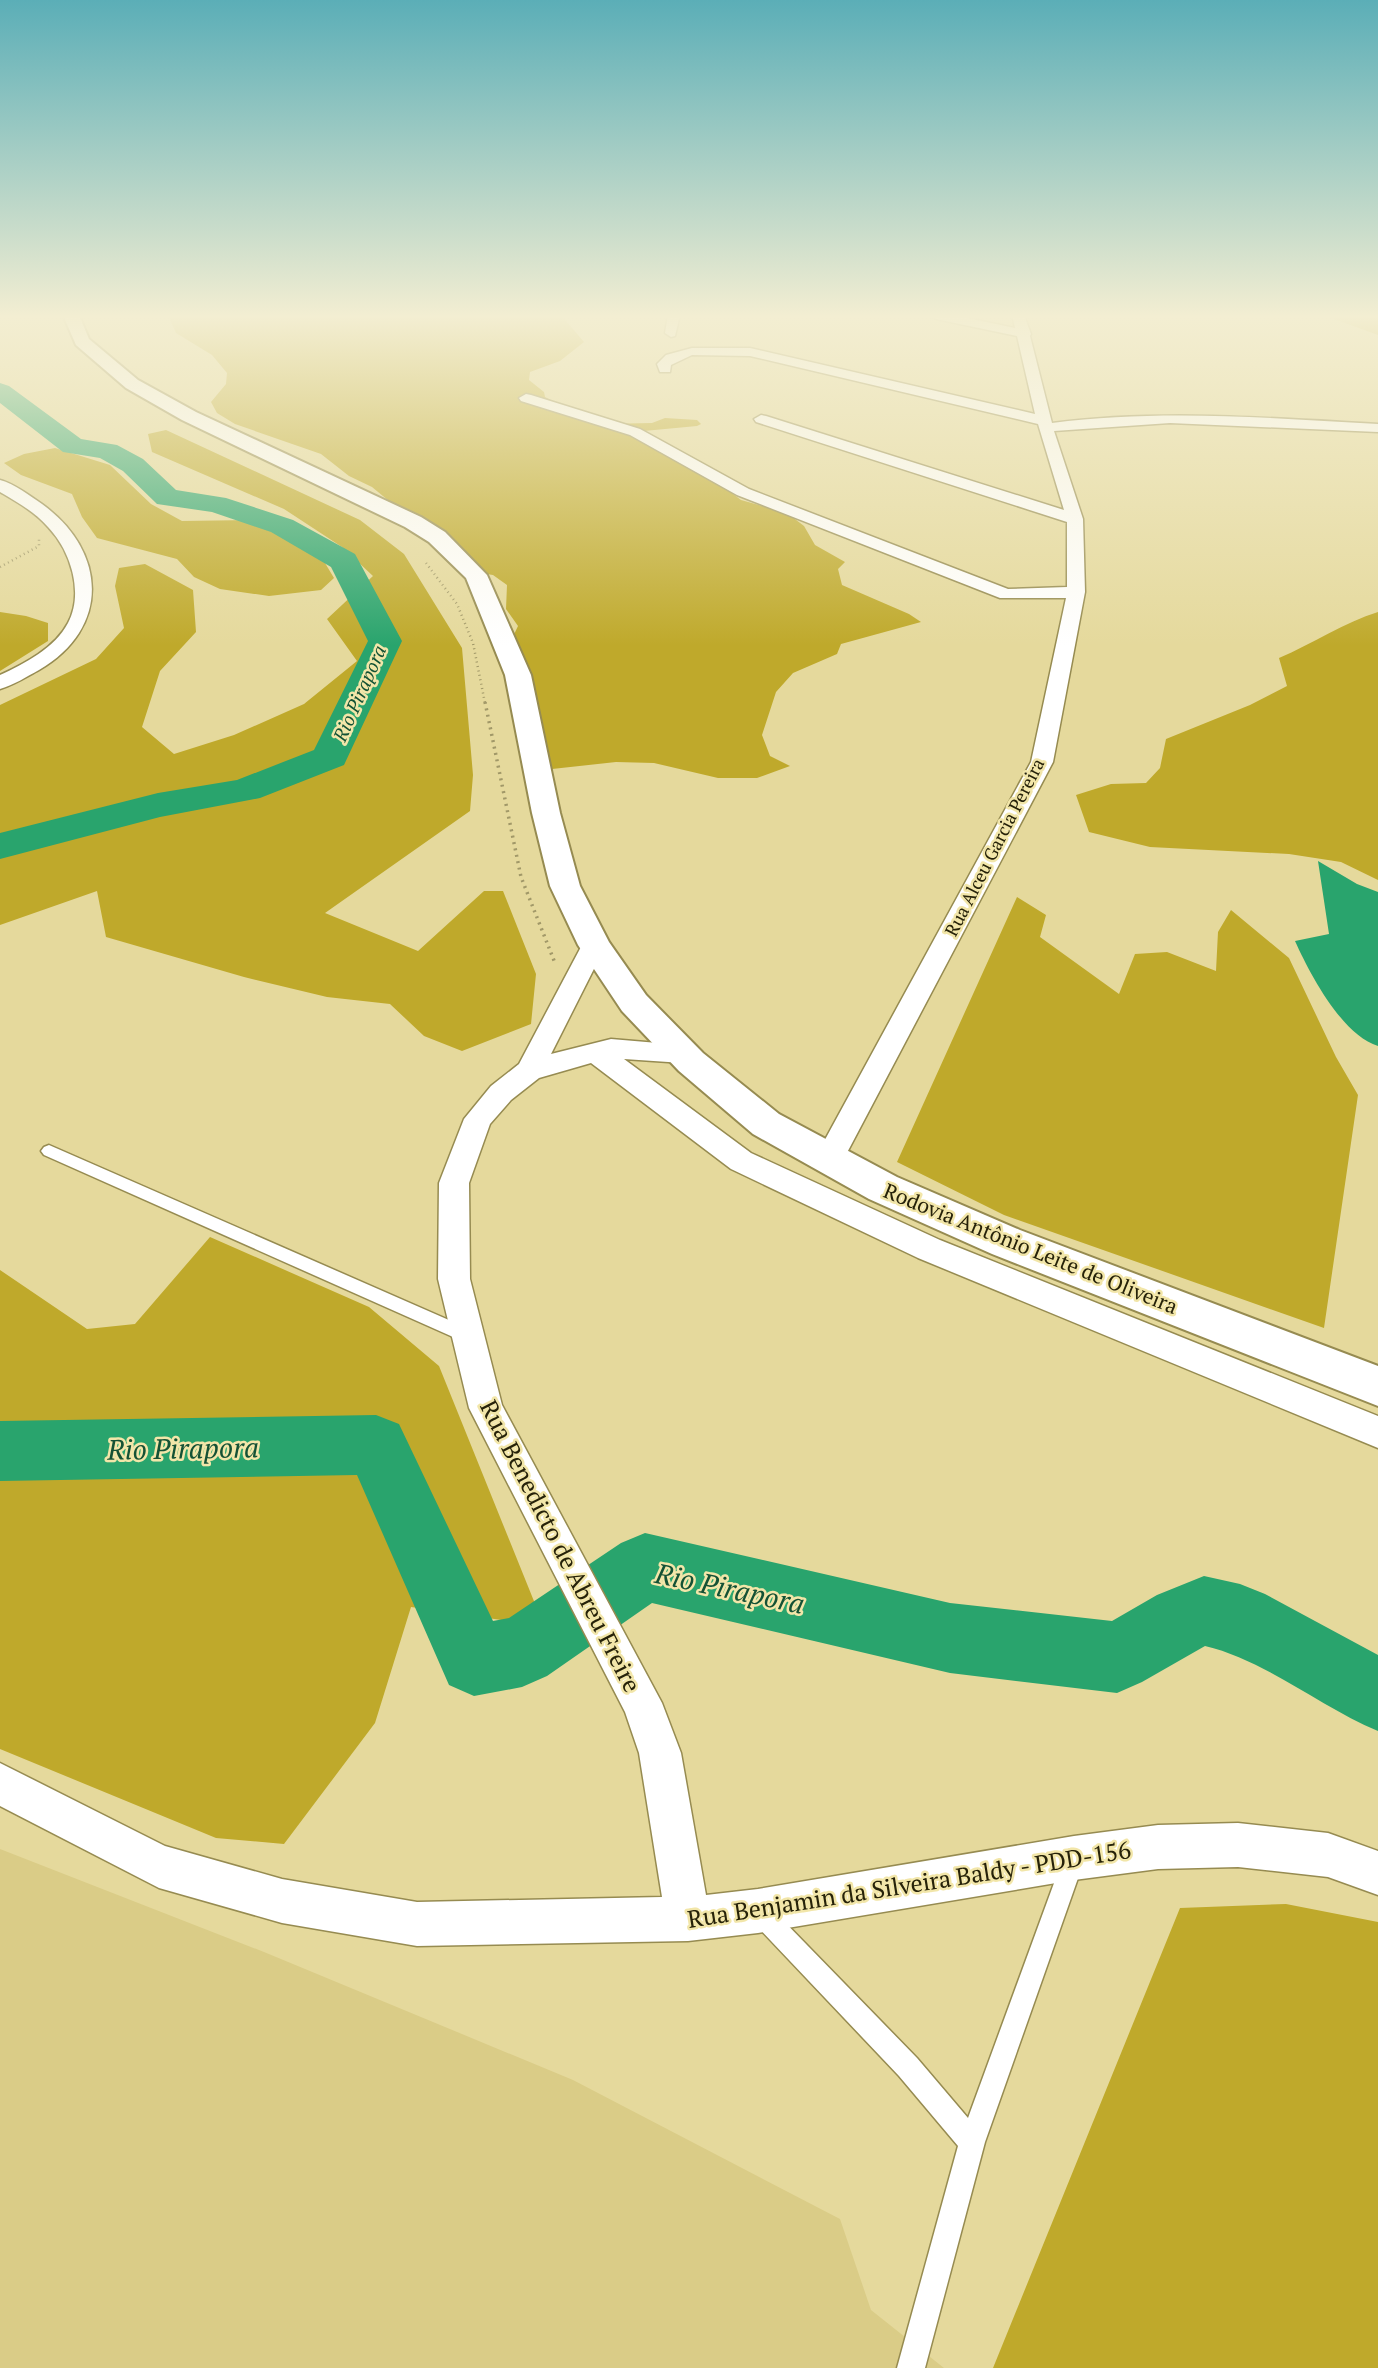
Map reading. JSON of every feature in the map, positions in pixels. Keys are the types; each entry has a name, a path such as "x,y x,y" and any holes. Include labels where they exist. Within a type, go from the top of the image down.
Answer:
{"main road":[{"name":"Rodovia Antônio Leite de Oliveira","path":"209,426 413,522 437,537 476,575 518,675 546,813 565,886 594,945 634,1003 683,1053 766,1124 883,1188 1006,1242 1378,1386"}],"street":[{"path":"614,426 635,432 743,492 1006,593 1076,592"},
{"path":"781,426 1075,519"},
{"name":"Rua Alceu Garcia Pereira","path":"830,1158 1042,762 1076,592 1075,519 1046,426"},
{"path":"1317,426 1378,428"},
{"path":"0,485 54,523 75,555 85,580 83,611 73,631 54,652 0,683"},
{"name":"Rua Benedicto de Abreu Freire","path":"529,1071 594,945"},
{"name":"Rua Benedicto de Abreu Freire","path":"683,1053 623,1049 595,1052 529,1071 501,1093 478,1119 454,1183 454,1279 486,1408 642,1703 660,1752 688,1919"},
{"path":"595,1052 741,1161 929,1249 1378,1432"},
{"name":"Rua Benjamin da Silveira Baldy - PDD-156","path":"0,1784 159,1866 282,1901 417,1924 688,1919 758,1911 1074,1858 1158,1847 1238,1845 1328,1855 1378,1873"}],"lane":[{"path":"49,1151 468,1336"},
{"path":"911,2368 972,2142 1074,1858"},
{"path":"758,1911 908,2067 972,2142"}],"path":[{"path":"0,567 38,546 39,537"},
{"path":"422,557 457,604 473,643 521,877 560,972"}],"shaded area":[{"path":"239,426 698,426 633,432 708,475 741,500 787,513 804,526 815,545 845,562 838,569 842,585 909,614 921,622 841,644 837,654 793,673 776,692 762,735 770,756 790,766 757,778 718,778 654,763 616,762 552,769 537,747 509,645 518,626 506,609 507,585 493,575 461,570 427,523 389,501 372,487 349,476 321,454"},
{"path":"166,430 360,520 404,554 462,648 473,775 470,811 325,913 418,951 484,891 503,891 536,974 531,1024 462,1051 424,1036 390,1004 327,997 244,977 106,937 97,891 0,925 0,705 96,659 124,628 115,586 119,568 145,564 193,590 196,632 160,671 142,727 174,754 234,735 304,704 357,661 327,619 373,576 342,547 284,509 152,452 148,434"},
{"path":"55,448 110,465 151,504 182,521 251,520 322,558 334,578 321,590 269,596 220,589 194,577 177,559 97,538 82,517 72,494 21,475 4,463 24,454"},
{"path":"0,612 48,623 48,641 0,671"},
{"path":"1378,612 1378,880 1341,862 1289,854 1150,847 1089,832 1076,795 1111,784 1146,783 1160,768 1166,739 1250,705 1287,686 1279,658 1353,621"},
{"path":"1318,861 1357,884 1378,892 1378,1046 1365,1040 1340,1017 1318,986 1295,941 1329,934"},
{"path":"1017,897 1046,915 1040,937 1119,994 1135,954 1167,952 1216,971 1218,932 1231,910 1289,958 1336,1057 1358,1095 1324,1328 1004,1215 897,1162"},
{"path":"210,1237 369,1307 439,1366 544,1626 411,1607 375,1723 284,1844 216,1838 0,1749 0,1270 87,1329 135,1324"},
{"path":"0,1849 264,1952 573,2080 840,2219 871,2310 944,2368 0,2368"},
{"path":"1286,1904 1378,1922 1378,2368 993,2368 1180,1908"}],"waterway":[{"name":"Rio Pirapora","path":"0,846 158,805 246,790 330,757 385,641 344,561 282,526 216,504 167,498 133,465 107,451 73,446 46,426"},
{"name":"Rio Pirapora","path":"0,1451 376,1445 474,1660 522,1651 645,1567 950,1638 1117,1657 1182,1620 1204,1611 1240,1619 1378,1695"}]}
